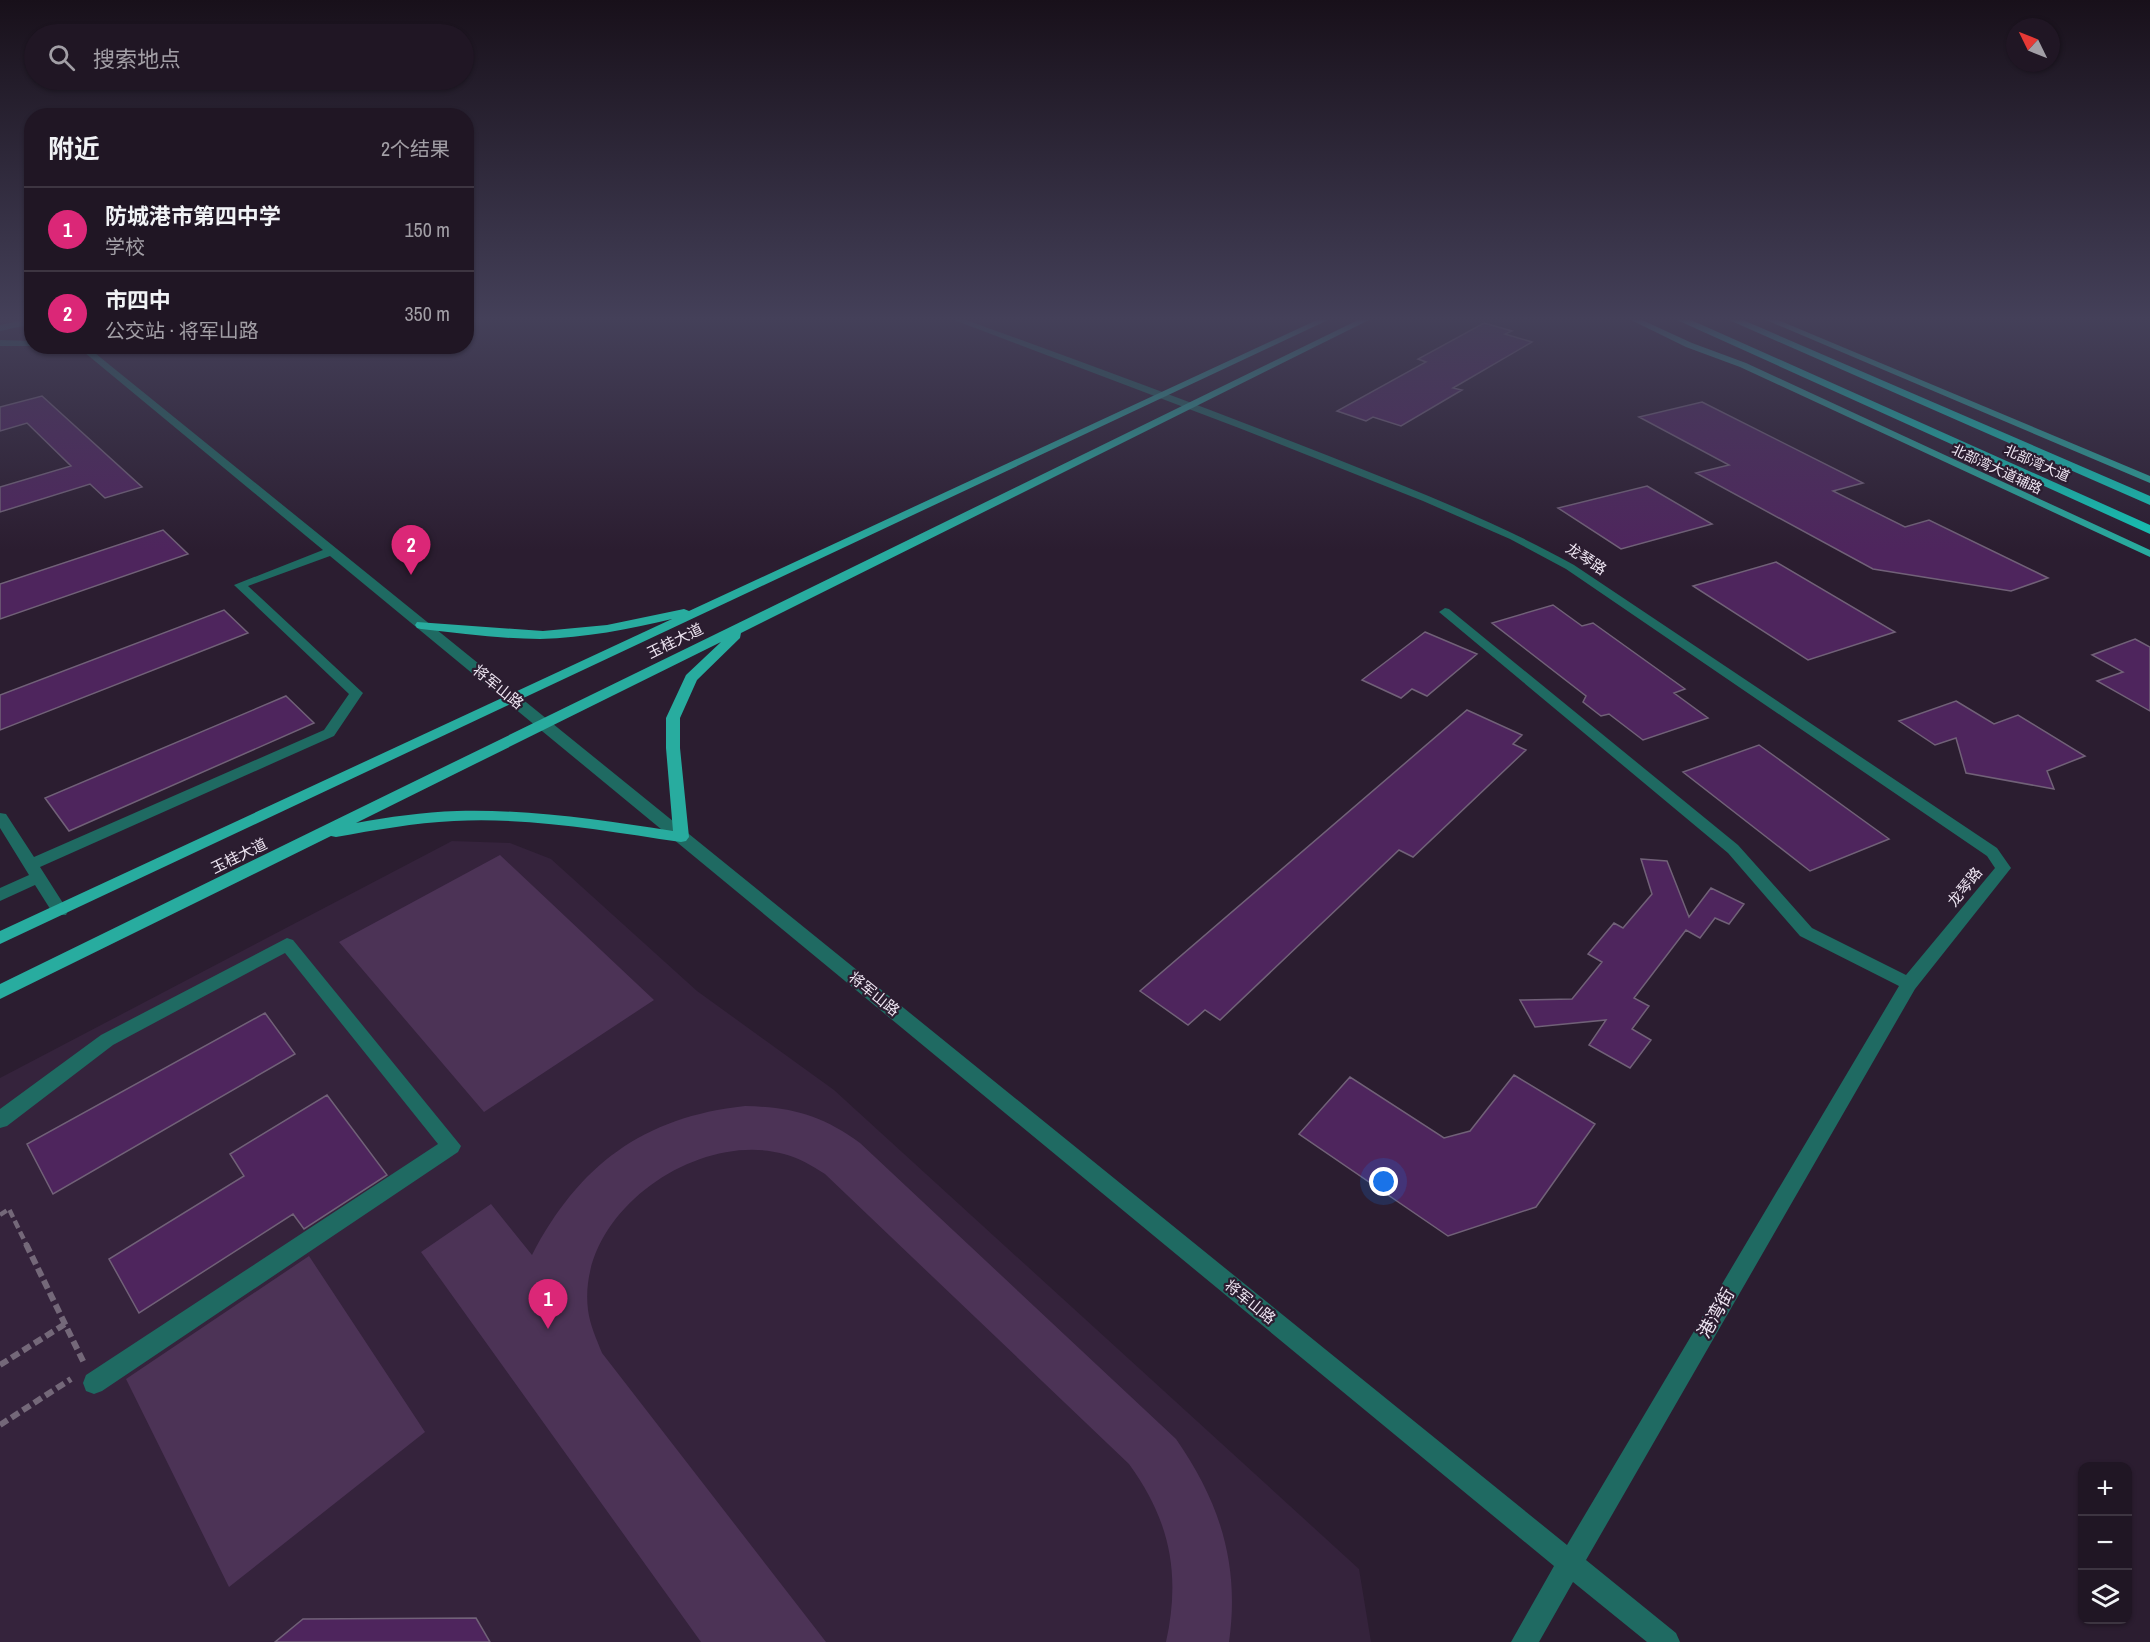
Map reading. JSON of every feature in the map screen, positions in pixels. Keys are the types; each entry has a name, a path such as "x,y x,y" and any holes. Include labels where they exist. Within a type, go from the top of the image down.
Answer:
{"highway":[{"name":"北部湾大道","path":"1853,397 2150,530"},
{"name":"北部湾大道","path":"1910,397 2150,501"}],"main road":[{"name":"玉桂大道","path":"0,938 1161,397"},
{"name":"玉桂大道","path":"0,992 1209,397"},
{"name":"北部湾大道辅路","path":"1811,397 2150,554"},
{"path":"1952,397 2150,480"},
{"path":"421,625 500,633 559,635 627,626 713,606"},
{"path":"319,835 423,818 491,816 549,818 681,837 673,748 673,718 691,678 747,624"}],"street":[{"name":"将军山路","path":"143,397 1667,1642"},
{"name":"龙琴路","path":"1169,397 1468,515 1533,545 1580,574 1992,852 2003,867 1909,984"},
{"path":"0,895 35,871 329,732 356,693 240,585 332,551"},
{"path":"1445,612 1733,849 1806,933 1909,984"},
{"path":"1,818 60,910"},
{"path":"0,1120 107,1040 287,944 451,1146 86,1375"},
{"name":"港湾街","path":"1524,1642 1909,984"}],"path":[{"path":"0,1215 9,1209 65,1324 86,1375 0,1425"},
{"path":"0,1365 65,1324"}],"shaded area":[{"path":"452,841 510,843 551,859 697,991 834,1090 1359,1569 1371,1642 0,1642 0,1078"},
{"path":"500,855 654,1000 484,1112 339,942"},
{"path":"745,1106 777,1108 806,1114 833,1126 860,1143 1176,1439 1204,1486 1223,1535 1232,1587 1229,1642 1166,1642 1172,1593 1169,1549 1154,1506 1129,1464 825,1174 806,1162 784,1154 750,1150 715,1155 681,1167 649,1187 622,1212 601,1241 589,1274 588,1310 602,1353 826,1642 701,1642 421,1252 491,1204 532,1255 550,1223 571,1195 593,1171 618,1151 645,1134 675,1121 708,1112"},
{"path":"309,1256 425,1432 229,1587 126,1379"}],"building":[{"path":"43,397 142,487 105,498 90,484 0,512 0,487 71,466 27,423 0,431 0,407"},
{"path":"1363,397 1451,397 1401,426 1373,417 1366,421 1337,411"},
{"path":"1702,402 1863,483 1833,491 1905,527 1929,520 2048,578 2011,591 1873,569 1696,473 1729,465 1639,417"},
{"path":"1647,486 1712,524 1621,549 1558,508"},
{"path":"163,530 188,554 0,619 0,584"},
{"path":"1776,562 1895,632 1808,660 1693,586"},
{"path":"1553,605 1582,626 1593,623 1685,689 1674,693 1708,718 1643,740 1609,714 1601,716 1583,702 1586,696 1492,623"},
{"path":"224,610 248,633 0,730 0,695"},
{"path":"1425,632 1477,654 1427,696 1412,689 1401,698 1362,680"},
{"path":"2135,639 2150,647 2150,711 2097,681 2123,672 2092,655"},
{"path":"286,696 314,723 69,831 45,798"},
{"path":"1956,701 1994,724 2018,715 2085,756 2047,771 2054,789 1966,773 1956,738 1935,745 1899,721"},
{"path":"1467,710 1522,735 1513,744 1526,750 1413,857 1399,850 1220,1020 1205,1010 1188,1025 1140,991"},
{"path":"1759,745 1889,839 1810,871 1683,772"},
{"path":"1641,859 1667,861 1689,917 1711,888 1744,904 1729,924 1715,918 1700,938 1686,930 1634,998 1649,1006 1632,1029 1651,1040 1630,1068 1589,1045 1606,1020 1535,1027 1520,1000 1572,999 1602,962 1588,954 1614,923 1623,928 1652,894"},
{"path":"265,1013 295,1054 53,1194 27,1144"},
{"path":"1514,1075 1595,1124 1536,1207 1448,1236 1299,1134 1350,1077 1444,1138 1470,1131"},
{"path":"327,1095 387,1175 304,1229 293,1214 139,1313 109,1259 244,1176 230,1154"},
{"path":"476,1618 490,1642 275,1642 303,1619"}],"place":[{"name":"市四中","path":"411,575"},
{"name":"防城港市第四中学","path":"548,1329"}]}
